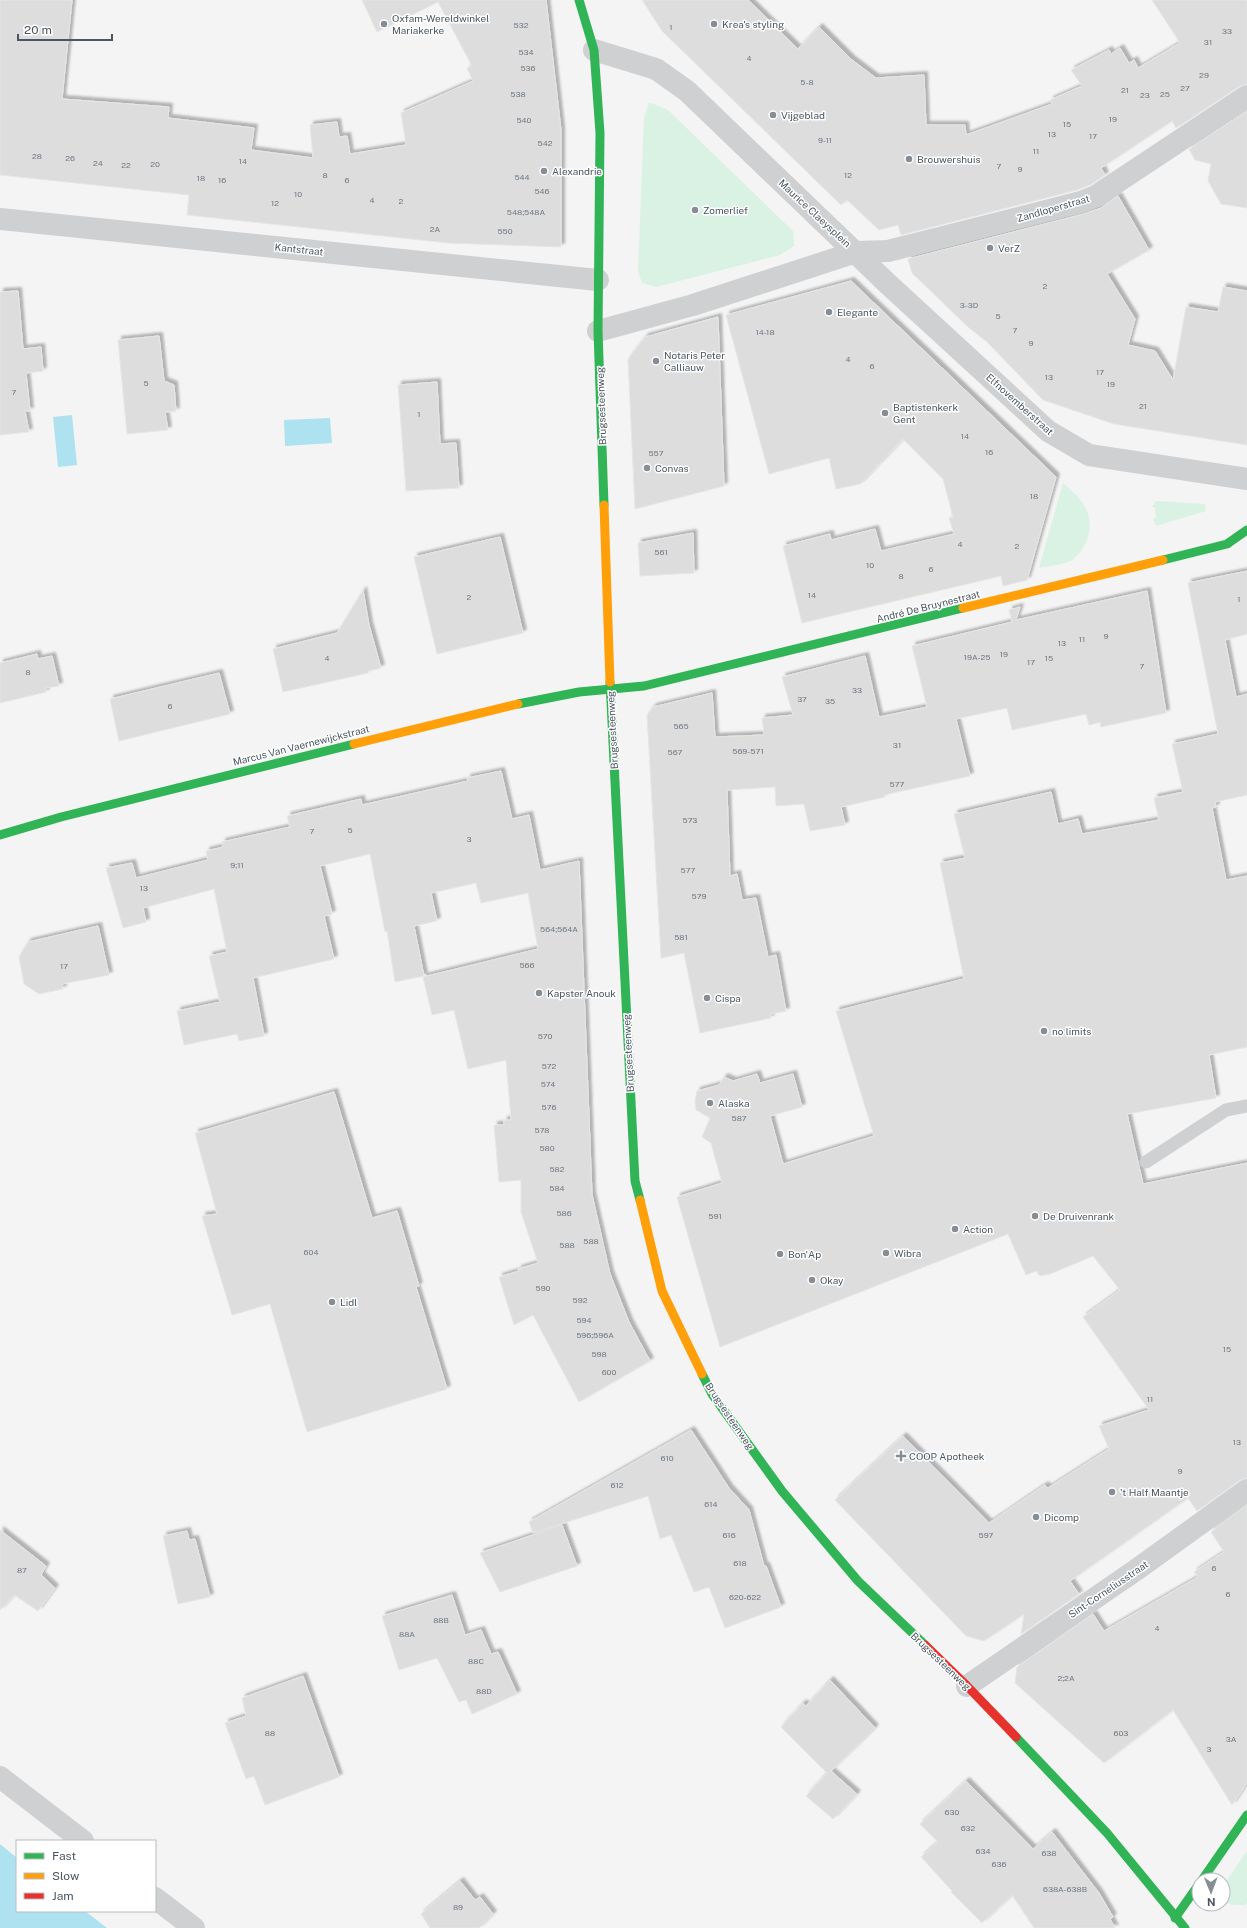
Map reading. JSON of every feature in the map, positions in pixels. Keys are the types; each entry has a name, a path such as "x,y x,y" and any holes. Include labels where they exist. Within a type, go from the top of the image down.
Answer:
{"street":[{"name":"Brugsesteenweg","path":"580,0 594,50 600,133 598,331 610,689 636,1186 662,1291 712,1394 782,1491 858,1581 966,1686 1107,1833 1176,1925"},
{"name":"Maurice Claeysplein","path":"594,50 656,69 687,91 856,252 693,305 598,331"},
{"name":"Zandloperstraat","path":"856,252 888,251 1081,202 1096,196 1247,96"},
{"name":"Kantstraat","path":"0,219 598,280"},
{"name":"Elfnovemberstraat","path":"856,252 1048,431 1076,448 1089,455 1247,479"},
{"name":"André De Bruynestraat","path":"610,689 644,686 1227,544 1247,530"},
{"name":"Marcus Van Vaernewijckstraat","path":"0,835 61,817 360,742 545,698 579,692 610,689"},
{"name":"Sint-Corneliusstraat","path":"966,1686 1136,1570 1247,1490"},
{"path":"0,1776 81,1840"},
{"path":"1208,1872 1247,1815"},
{"path":"1176,1925 1191,1898"},
{"path":"156,1899 194,1928"}],"lane":[{"path":"1146,1162 1226,1110 1247,1106"}],"green space":[{"path":"649,102 668,110 793,231 794,246 780,255 656,287 642,283 638,271 644,118"},
{"path":"1063,483 1080,499 1087,511 1090,524 1088,538 1082,550 1072,560 1039,568"},
{"path":"1156,501 1205,504 1206,511 1156,526 1153,518 1156,518 1155,507 1152,507"},
{"path":"1247,1851 1247,1903 1245,1905 1231,1904 1231,1874"}],"water":[{"path":"72,415 77,465 58,467 53,417"},
{"path":"330,418 332,443 285,446 284,420"},
{"path":"0,1844 16,1857 16,1912 86,1912 107,1928 0,1928"}],"building":[{"path":"0,0 72,0 62,99 169,107 168,118 254,128 251,150 313,158 310,125 337,122 339,137 347,136 350,154 406,145 401,113 473,81 467,68 472,66 438,2 377,32 362,0 546,0 561,130 561,247 448,243 187,215 189,195 0,175"},
{"path":"642,0 748,0 798,49 819,27 852,60 876,78 924,75 926,125 965,125 966,135 1052,104 1050,100 1082,86 1071,70 1109,50 1111,54 1120,48 1129,63 1134,60 1138,68 1180,43 1152,0 1247,0 1247,84 1240,86 1176,128 1172,121 1101,168 1105,175 1090,185 1077,190 901,235 898,225 879,230 847,200 841,205 662,31"},
{"path":"1247,111 1247,208 1221,204 1208,181 1211,164 1195,160 1189,149"},
{"path":"1118,196 1149,250 1107,274 1135,319 1128,345 1155,351 1173,380 1186,307 1218,312 1223,287 1247,291 1247,445 1114,424 1043,400 987,342 968,327 912,273 908,259 1084,214 1101,208"},
{"path":"851,281 1056,477 1027,580 1003,586 1001,576 802,623 783,546 830,534 831,540 875,529 881,551 954,534 949,518 953,517 943,479 903,439 860,484 836,489 829,458 769,474 726,315"},
{"path":"18,291 23,349 41,347 43,371 26,373 30,411 25,411 29,432 0,435 0,292"},
{"path":"718,317 724,486 635,509 628,359 645,337"},
{"path":"159,336 164,381 174,385 176,411 165,412 168,430 127,434 118,340"},
{"path":"437,382 440,444 456,443 459,488 406,491 398,385"},
{"path":"693,533 694,573 640,576 638,543"},
{"path":"500,537 523,633 437,654 414,557"},
{"path":"1247,571 1247,634 1225,640 1236,697 1247,694 1247,795 1215,802 1216,807 1212,808 1226,880 1247,876 1247,1047 1209,1055 1216,1098 1127,1114 1143,1184 1247,1163 1247,1478 1240,1480 1197,1511 1188,1498 1070,1581 1079,1594 1021,1634 1024,1614 984,1641 966,1636 835,1500 903,1436 989,1523 1045,1485 1048,1488 1109,1449 1099,1426 1149,1410 1083,1317 1120,1290 1093,1256 1050,1274 1040,1276 1036,1271 1026,1275 1008,1234 720,1347 677,1197 722,1183 711,1143 702,1137 710,1118 696,1110 695,1101 697,1091 719,1085 724,1077 733,1081 757,1074 760,1083 793,1074 802,1107 770,1116 783,1164 874,1136 836,1011 964,979 940,863 965,858 954,814 1051,792 1058,824 1078,819 1082,834 1159,820 1154,798 1183,792 1172,744 1218,734 1188,583"},
{"path":"363,590 369,625 381,668 368,671 368,673 283,692 273,649 337,633"},
{"path":"1147,591 1166,713 1101,727 1100,722 1089,725 1086,714 1012,730 1007,708 956,719 970,776 884,795 885,797 841,807 845,825 810,831 804,804 776,806 775,787 727,790 730,876 737,874 742,900 756,898 768,957 776,955 786,1011 770,1014 771,1018 700,1033 684,953 661,958 647,715 653,707 712,693 715,737 764,735 762,718 793,715 782,677 865,656 879,717 927,707 912,646 1012,622 1009,610 1020,607 1016,620"},
{"path":"37,654 38,659 52,656 59,686 45,688 46,692 0,703 0,663"},
{"path":"219,673 230,714 119,741 110,699"},
{"path":"501,771 512,819 529,815 540,870 579,861 592,1195 610,1274 629,1322 650,1361 579,1402 533,1315 514,1325 499,1277 538,1263 521,1212 521,1180 499,1182 494,1125 504,1125 504,1120 511,1120 506,1060 468,1069 454,1010 432,1015 423,977 538,949 528,893 481,903 476,883 431,893 437,921 414,926 424,976 395,982 387,931 385,932 370,854 320,866 332,914 324,916 334,959 253,978 264,1036 239,1041 237,1034 184,1045 177,1011 220,1002 209,956 227,952 214,889 143,908 146,922 123,928 106,868 132,863 136,878 208,860 206,851 223,847 222,842 290,827 287,816 361,799 362,805 468,781 467,778"},
{"path":"98,926 109,975 62,984 63,989 39,994 24,984 19,957 28,942"},
{"path":"334,1092 372,1218 397,1211 419,1286 416,1287 447,1389 307,1432 270,1304 232,1315 202,1216 217,1214 195,1133"},
{"path":"691,1430 729,1488 749,1510 764,1566 766,1566 781,1607 725,1628 709,1587 694,1592 671,1535 660,1539 648,1496 533,1533 529,1522"},
{"path":"1247,1505 1247,1783 1232,1805 1173,1710 1104,1763 1015,1683 1017,1667 1093,1614 1104,1631 1198,1577 1194,1572 1224,1552 1211,1532"},
{"path":"562,1525 577,1566 500,1592 480,1553"},
{"path":"0,1530 46,1566 41,1575 55,1588 38,1611 14,1595 0,1610"},
{"path":"187,1531 189,1540 195,1539 210,1597 178,1604 163,1536"},
{"path":"452,1595 465,1635 481,1630 491,1654 498,1652 517,1694 472,1714 466,1700 459,1702 437,1658 399,1670 382,1616"},
{"path":"303,1676 339,1777 265,1805 254,1776 246,1779 225,1723 246,1716 242,1698"},
{"path":"830,1680 875,1728 831,1771 857,1794 833,1819 806,1796 827,1773 781,1727 803,1703 806,1706"},
{"path":"966,1781 1033,1849 1052,1832 1099,1893 1113,1917 1110,1919 1115,1928 1034,1928 1012,1895 982,1923 951,1892 952,1891 921,1857 938,1842 920,1824"},
{"path":"460,1881 475,1900 480,1897 493,1914 479,1928 430,1928 421,1914"}],"traffic: fast":[{"path":"579,0 594,50 600,133 598,331 604,505"},
{"path":"1163,560 1227,544 1247,530"},
{"path":"518,704 579,692 644,686 963,608"},
{"path":"610,682 635,1181 640,1200"},
{"path":"0,835 61,817 354,744"},
{"path":"702,1374 712,1394 782,1491 858,1581 925,1645"},
{"path":"1016,1737 1107,1833 1185,1928"},
{"path":"1208,1872 1247,1815"},
{"path":"1175,1918 1191,1895"}],"traffic: slow":[{"path":"604,505 610,682"},
{"path":"963,608 1163,560"},
{"path":"354,744 518,704"},
{"path":"640,1200 662,1291 702,1374"}],"traffic: jam":[{"path":"925,1645 1016,1737"}],"place":[{"name":"Oxfam-Wereldwinkel Mariakerke","path":"384,24"},
{"name":"Krea's styling","path":"714,24"},
{"name":"Vijgeblad","path":"773,115"},
{"name":"Brouwershuis","path":"909,159"},
{"name":"Alexandrie","path":"544,171"},
{"name":"Zomerlief","path":"695,210"},
{"name":"VerZ","path":"990,248"},
{"name":"Elegante","path":"829,312"},
{"name":"Notaris Peter Calliauw","path":"656,361"},
{"name":"Baptistenkerk Gent","path":"885,413"},
{"name":"Convas","path":"647,468"},
{"name":"Kapster Anouk","path":"539,993"},
{"name":"Cispa","path":"707,998"},
{"name":"no limits","path":"1044,1031"},
{"name":"Alaska","path":"710,1103"},
{"name":"De Druivenrank","path":"1035,1216"},
{"name":"Action","path":"955,1229"},
{"name":"Wibra","path":"886,1253"},
{"name":"Bon'Ap","path":"780,1254"},
{"name":"Okay","path":"812,1280"},
{"name":"Lidl","path":"332,1302"},
{"name":"COOP Apotheek","path":"901,1456"},
{"name":"'t Half Maantje","path":"1112,1492"},
{"name":"Dicomp","path":"1036,1517"}]}
